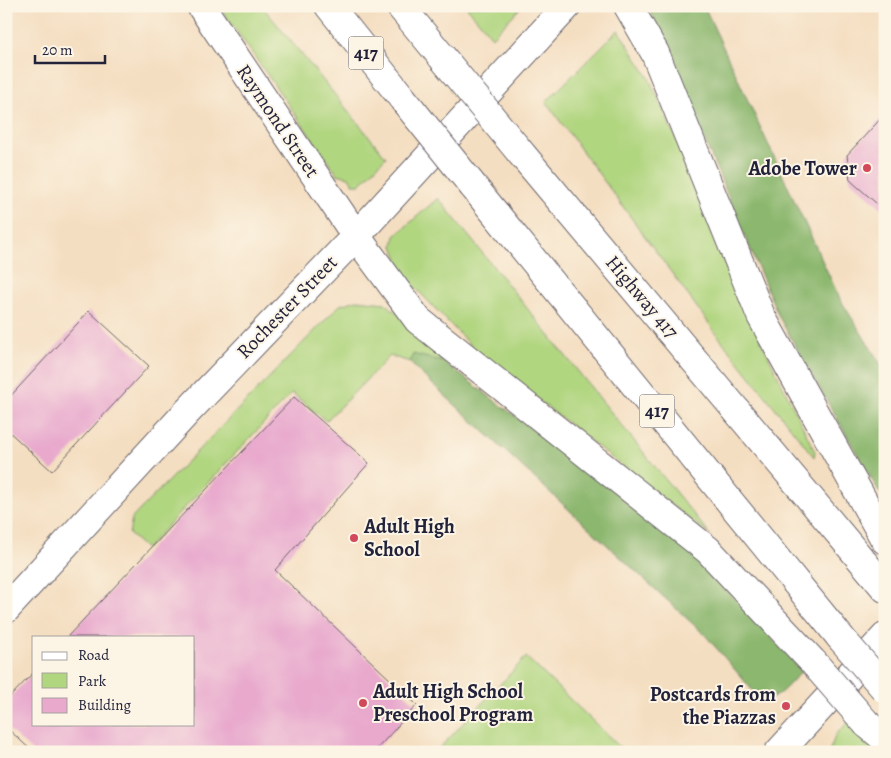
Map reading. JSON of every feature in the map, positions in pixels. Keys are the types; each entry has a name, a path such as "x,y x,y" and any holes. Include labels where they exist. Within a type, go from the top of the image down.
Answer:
{"main road":[{"name":"Raymond Street","path":"201,6 356,236 418,320 708,550 876,731"},
{"name":"417","path":"328,6 840,637 885,689"},
{"name":"Highway 417","path":"400,6 885,588"},
{"name":"Rochester Street","path":"6,609 188,411 356,236 567,6"},
{"path":"628,6 655,53 761,316 885,540"},
{"path":"779,752 885,637"}],"green space":[{"path":"219,6 262,6 386,157 360,184 353,184 349,177 337,174"},
{"path":"466,6 522,6 492,37"},
{"path":"648,6 704,6 840,299 885,371 885,496 879,492 779,317"},
{"path":"618,30 648,76 684,157 732,281 815,452 814,457 718,336 546,102"},
{"path":"438,198 711,536 475,350 405,277 393,246 395,236"},
{"path":"357,300 385,303 402,317 444,362 413,355 410,362 390,356 326,421 292,393 146,549 129,534 132,518 340,305"},
{"path":"413,354 444,362 662,528 712,574 802,671 778,695 772,698 760,699 706,636 415,368 410,362"},
{"path":"526,657 625,752 436,752"},
{"path":"849,722 874,752 829,752 836,734"}],"building":[{"name":"Adobe Tower","path":"885,114 885,211 850,180 847,155"},
{"path":"89,311 149,366 52,471 6,429 6,401"},
{"path":"294,397 369,463 275,570 417,705 374,752 33,752 6,727 6,701 32,674 32,726 195,726 195,636 68,636"}],"place":[{"name":"Adobe Tower","path":"867,168"},
{"name":"Adult High School","path":"354,538"},
{"name":"Adult High School Preschool Program","path":"363,703"},
{"name":"Postcards from the Piazzas","path":"786,706"}]}
